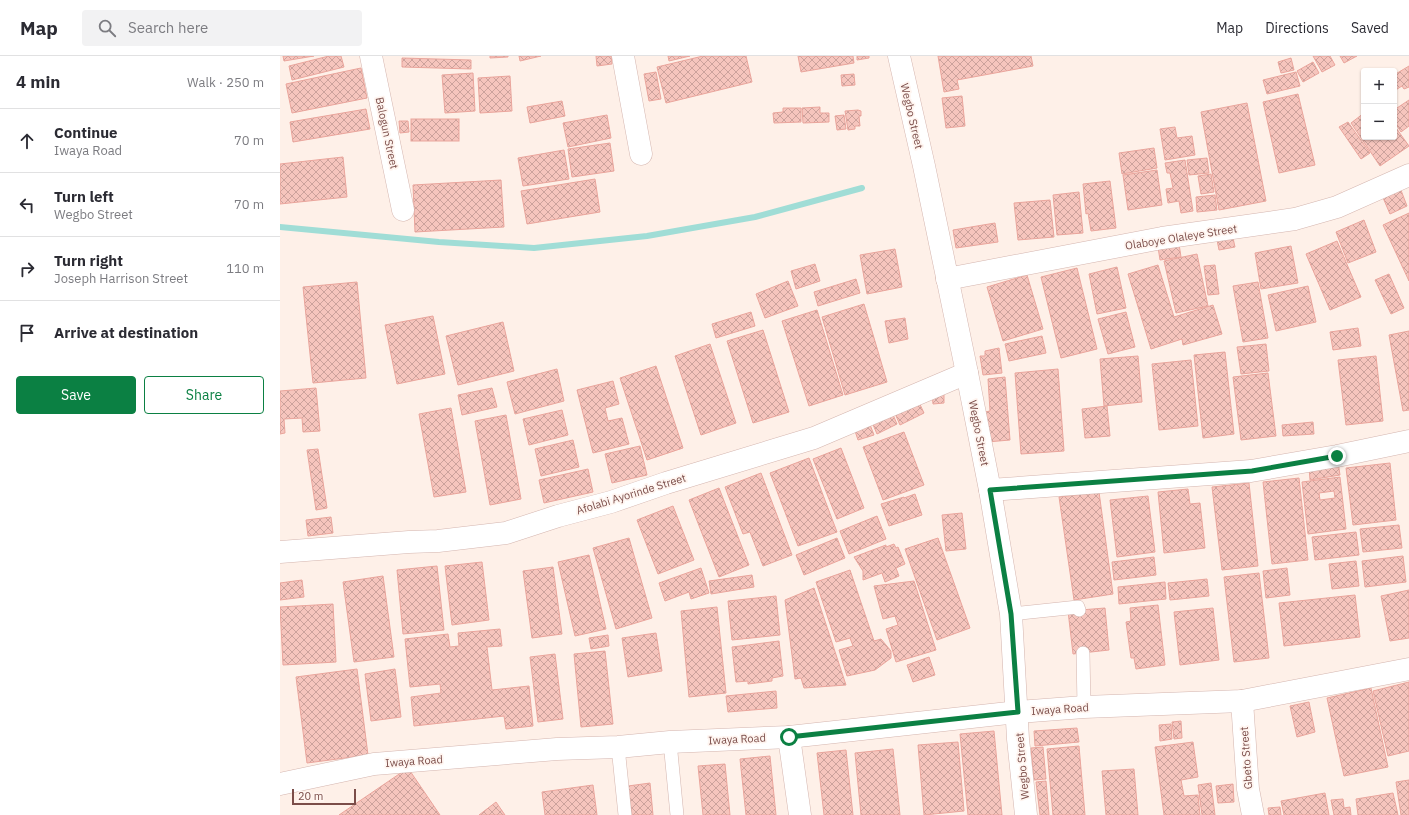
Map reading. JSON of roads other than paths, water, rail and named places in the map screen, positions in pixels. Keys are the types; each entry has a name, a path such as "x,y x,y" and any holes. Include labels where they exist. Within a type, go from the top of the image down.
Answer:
{"street":[{"name":"Balogun Street","path":"372,56 403,210"},
{"path":"623,56 641,154"},
{"name":"Wegbo Street","path":"899,56 924,166 936,230 967,373 990,490 1011,614 1018,712 1018,740 1026,815"},
{"name":"Olaboye Olaleye Street","path":"947,279 1162,238 1295,219 1337,206 1409,175"},
{"name":"Afolabi Ayorinde Street","path":"280,552 438,541 506,533 558,516 611,502 666,483 814,438 967,373"},
{"path":"990,490 1252,471 1337,456 1409,440"},
{"name":"Iwaya Road","path":"280,784 374,764 557,749 789,737 1018,712 1084,707 1242,701 1409,669"},
{"name":"Gbeto Street","path":"1242,701 1248,789 1252,815"},
{"path":"789,737 800,815"}],"lane":[{"path":"1011,614 1078,607 1079,610"},
{"path":"1083,653 1084,707"},
{"path":"670,742 677,815"},
{"path":"618,747 625,815"}],"waterway":[{"path":"280,227 439,242 534,248 647,236 755,217 862,188"}]}
